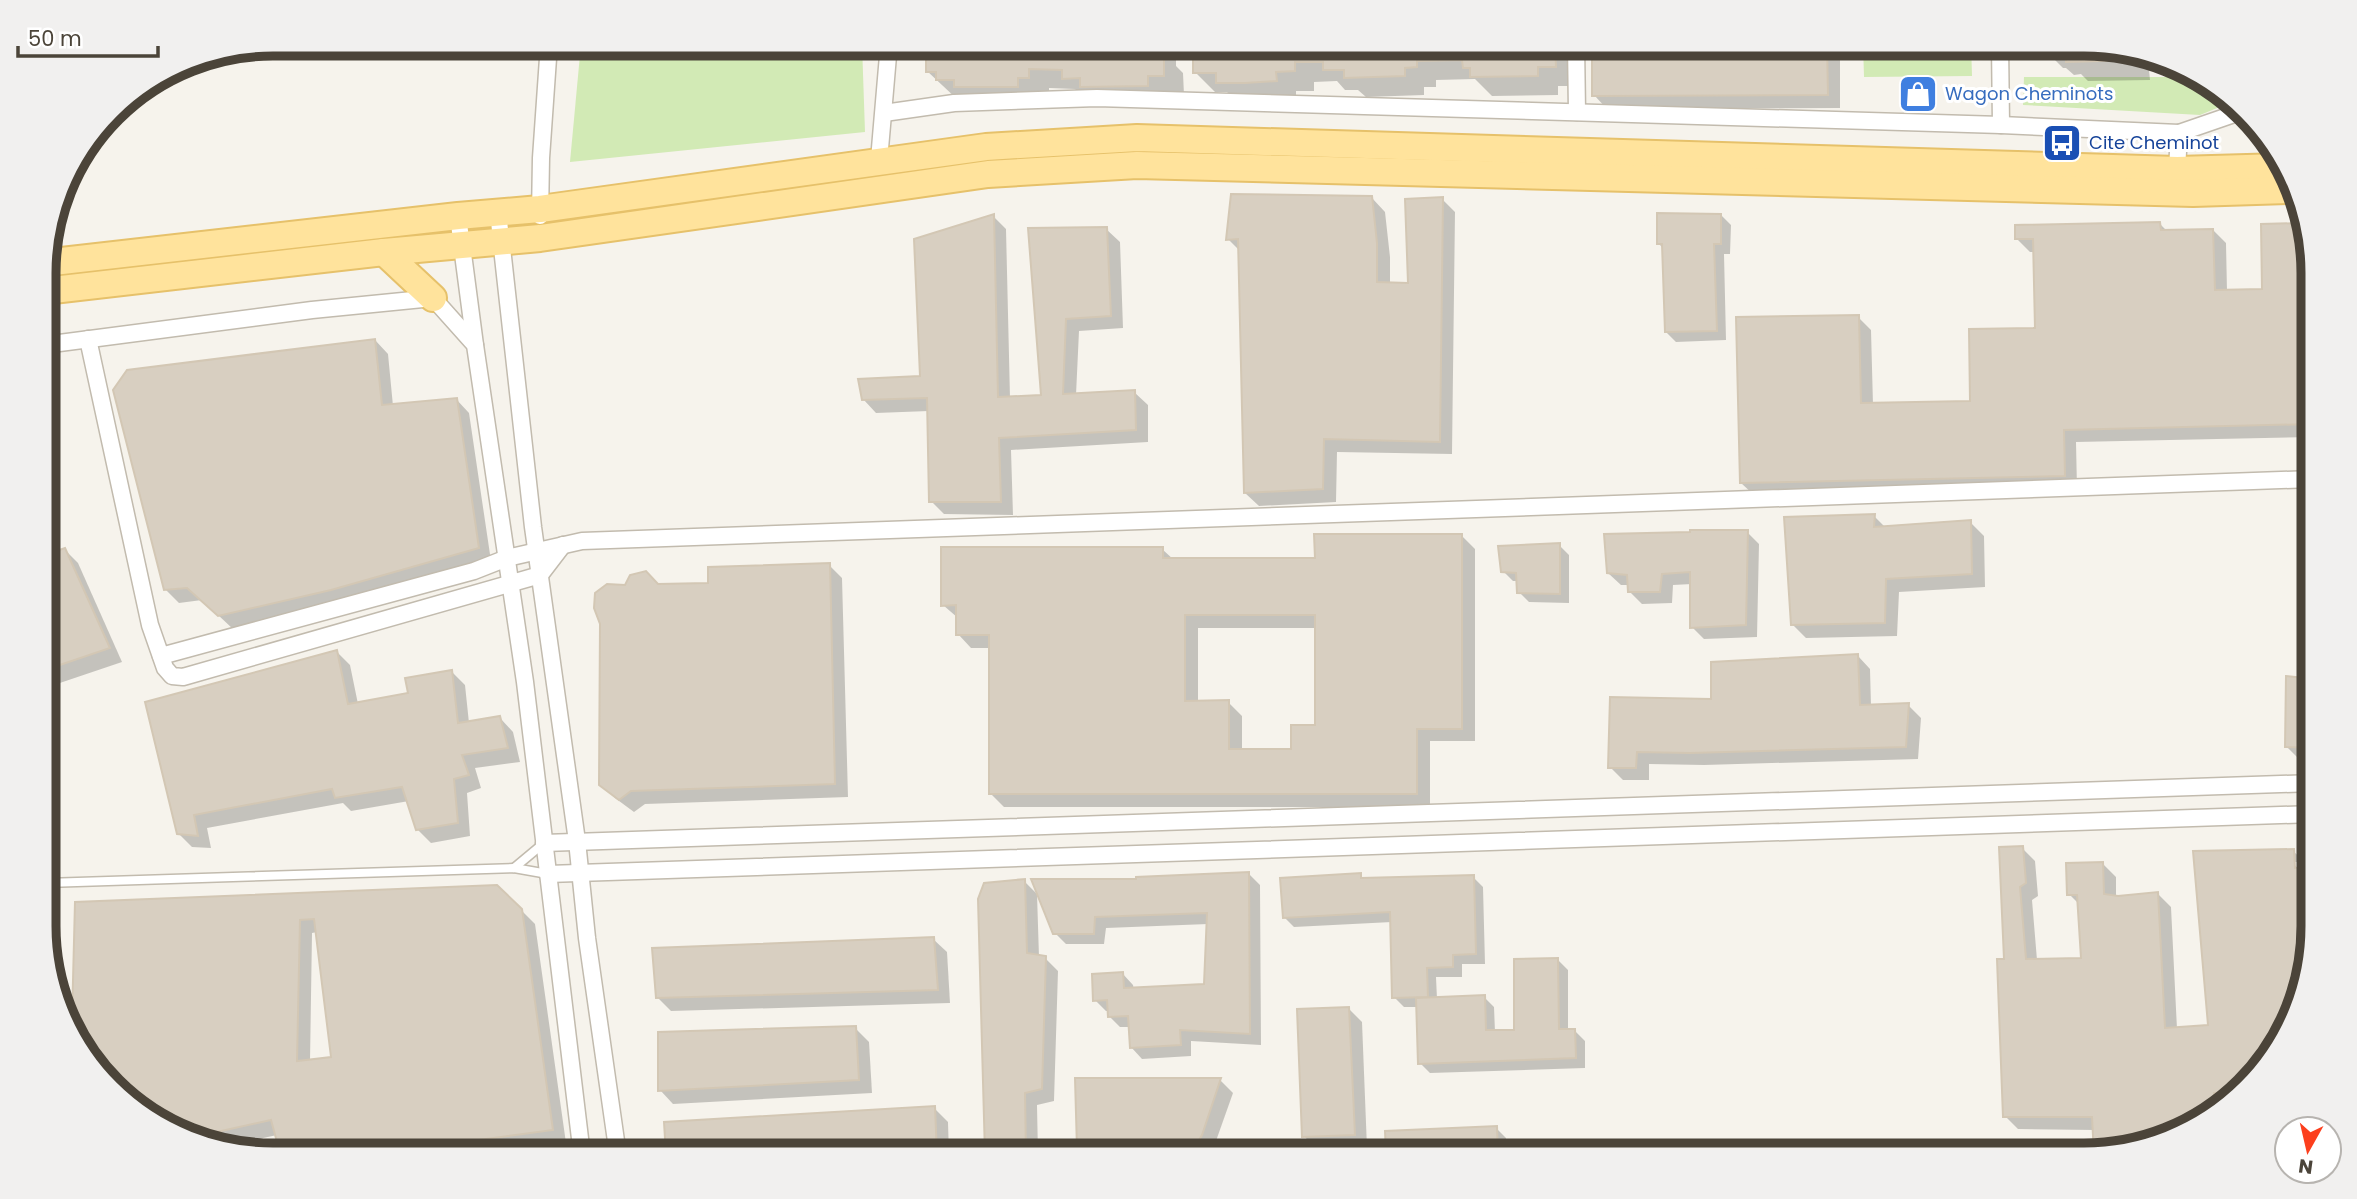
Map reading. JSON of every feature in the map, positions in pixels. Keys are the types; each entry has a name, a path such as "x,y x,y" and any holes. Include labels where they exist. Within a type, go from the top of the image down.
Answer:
{"main road":[{"path":"56,261 540,209 879,160 1061,141 1137,138 2177,170 2273,167"},
{"path":"56,290 384,252 540,238 988,174 1137,165 2193,193 2284,191"},
{"path":"384,252 433,298"}],"street":[{"path":"540,238 548,56"},
{"path":"879,160 888,56"},
{"path":"1576,56 1577,112"},
{"path":"2000,56 2001,125"},
{"path":"884,113 954,103 1097,98 2001,125 2179,133 2232,115"},
{"path":"2177,170 2179,133"},
{"path":"498,212 536,550 616,1143"},
{"path":"458,216 535,758 581,1143"},
{"path":"56,343 312,310 433,298 475,345"},
{"path":"88,339 150,625 168,673 172,676 183,677 540,575 563,545"},
{"path":"161,656 474,571 536,550 582,541 2301,479"},
{"path":"535,758 565,756"},
{"path":"544,843 2301,783"},
{"path":"548,874 2301,814"},
{"path":"1226,819 1227,851"}],"lane":[{"path":"514,867 544,843"},
{"path":"56,883 514,867 548,874"}],"green space":[{"path":"580,56 862,56 865,132 570,162"},
{"path":"1863,56 1971,56 1972,76 1864,77"},
{"path":"2024,77 2177,77 2222,106 2200,115 2023,105"}],"building":[{"path":"926,56 1164,56 1164,76 1148,76 1148,86 1080,87 1080,78 1062,79 1062,70 1029,69 1029,78 1018,78 1018,87 954,87 954,80 936,80 936,72 926,72"},
{"path":"1193,56 1556,56 1556,67 1538,67 1538,76 1470,77 1470,68 1463,68 1462,60 1417,61 1417,67 1405,68 1405,76 1344,78 1344,70 1323,70 1323,62 1295,62 1295,71 1276,72 1277,81 1245,83 1216,83 1216,73 1193,73"},
{"path":"1592,56 1827,56 1828,95 1592,96"},
{"path":"2066,56 2098,56 2127,60 2066,62"},
{"path":"1231,194 1372,196 1377,243 1377,282 1408,283 1405,199 1443,197 1440,442 1324,439 1323,489 1244,493 1238,239 1226,240"},
{"path":"1657,213 1721,214 1721,244 1714,244 1717,331 1665,332 1662,244 1657,244"},
{"path":"994,214 998,397 1041,395 1028,228 1107,227 1111,316 1066,319 1063,394 1135,390 1136,430 999,438 1001,502 929,502 927,398 862,400 858,379 920,376 914,239"},
{"path":"2160,222 2161,230 2213,229 2215,290 2262,289 2261,224 2295,223 2301,273 2301,424 2064,430 2065,476 1740,483 1736,317 1859,315 1861,403 1970,401 1969,329 2035,328 2033,239 2015,239 2015,225"},
{"path":"375,339 382,405 457,398 479,548 331,590 218,616 187,588 164,590 113,390 127,370"},
{"path":"1875,514 1874,527 1971,520 1972,574 1886,579 1885,623 1791,625 1784,517"},
{"path":"1748,530 1746,625 1690,628 1690,572 1662,574 1660,592 1628,592 1627,575 1607,573 1604,534"},
{"path":"1314,534 1462,534 1462,729 1417,729 1417,794 989,794 989,635 956,635 956,605 941,606 941,547 1163,547 1163,558 1315,558","holes":["1185,615 1315,615 1315,725 1291,725 1291,749 1229,749 1229,700 1185,701"]},
{"path":"1560,543 1560,594 1517,593 1516,573 1501,572 1498,546"},
{"path":"65,548 110,648 56,666 56,551"},
{"path":"830,563 835,784 631,791 619,800 599,785 600,624 594,608 595,593 607,584 625,585 630,575 646,571 658,584 708,583 708,567"},
{"path":"337,650 348,704 408,693 405,678 452,670 458,723 500,716 508,748 462,755 469,775 454,779 458,823 416,830 402,787 335,798 332,789 194,815 198,836 177,834 145,702"},
{"path":"1858,654 1860,705 1909,703 1906,747 1637,752 1636,768 1608,768 1610,697 1711,699 1711,662"},
{"path":"2286,676 2301,678 2301,748 2285,747"},
{"path":"2023,846 2026,883 2020,887 2026,959 2081,958 2077,895 2067,895 2066,863 2103,862 2104,894 2118,896 2158,892 2165,1028 2208,1025 2193,851 2294,849 2295,868 2301,867 2301,940 2297,968 2279,1022 2247,1069 2227,1089 2214,1093 2214,1098 2180,1121 2126,1139 2093,1143 2092,1117 2003,1117 1997,959 2004,959 1999,847"},
{"path":"1249,872 1250,1034 1180,1030 1181,1045 1130,1048 1128,1016 1108,1017 1107,1000 1093,1001 1092,974 1123,972 1124,988 1204,984 1207,913 1095,917 1094,934 1053,934 1031,879 1136,879"},
{"path":"1361,873 1361,878 1474,875 1476,954 1453,955 1453,967 1427,968 1428,997 1392,998 1390,912 1283,918 1280,878"},
{"path":"1025,879 1027,953 1046,956 1042,1089 1025,1093 1026,1143 985,1143 978,899 984,883"},
{"path":"497,885 522,909 553,1130 457,1143 277,1143 271,1120 210,1133 177,1121 130,1089 110,1069 93,1046 72,1007 75,902","holes":["314,919 331,1057 297,1061 300,920"]},
{"path":"934,937 938,990 656,998 652,948"},
{"path":"1558,958 1559,1029 1575,1029 1576,1058 1418,1064 1416,998 1485,995 1486,1030 1514,1030 1514,959"},
{"path":"1349,1007 1355,1135 1302,1137 1297,1009"},
{"path":"856,1026 859,1080 658,1091 658,1032"},
{"path":"1075,1078 1221,1078 1197,1143 1077,1143"},
{"path":"935,1106 937,1143 665,1143 664,1122"},
{"path":"1497,1126 1498,1143 1386,1143 1385,1131"}],"place":[{"name":"Wagon Cheminots","path":"1918,94"},
{"name":"Cite Cheminot","path":"2062,143"}]}
